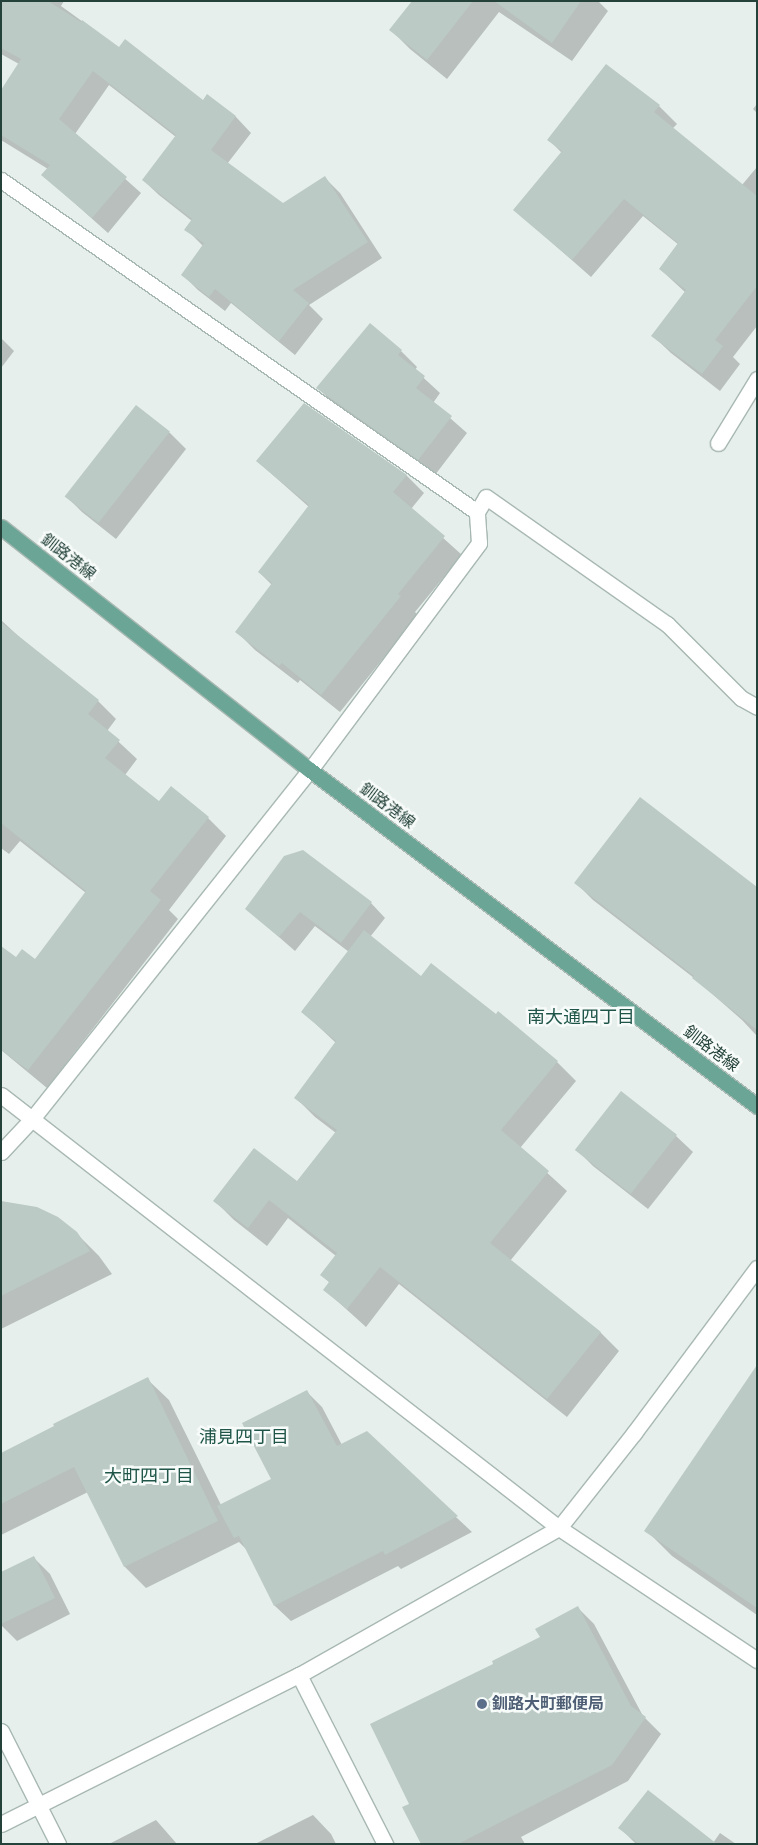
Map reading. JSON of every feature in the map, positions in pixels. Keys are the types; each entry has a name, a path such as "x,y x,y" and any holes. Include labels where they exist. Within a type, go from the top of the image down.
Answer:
{"main road":[{"name":"釧路港線","path":"1,527 310,770 757,1106"}],"street":[{"path":"1,180 477,512"},
{"path":"718,443 757,379"},
{"path":"1,1152 32,1119 310,770 479,543 477,512 486,497 667,624 741,698 757,707"},
{"path":"1,1095 558,1528 757,1660"},
{"path":"1,1824 299,1675 558,1528 634,1433 757,1268"},
{"path":"299,1675 385,1844"},
{"path":"1,1731 58,1844"}],"building":[{"path":"1,1 48,1 81,22 82,20 119,47 125,39 203,100 207,94 236,116 211,150 283,203 325,176 368,242 293,290 309,303 279,341 215,289 209,297 181,275 204,243 184,230 192,219 142,180 176,135 93,71 59,119 127,177 92,218 41,175 50,165 1,135 1,90 21,59 1,48"},
{"path":"412,1 473,1 427,60 389,30"},
{"path":"494,1 581,1 552,43"},
{"path":"606,64 660,105 654,112 757,196 757,286 715,340 723,346 702,374 651,336 686,290 659,269 678,243 624,199 572,260 513,210 562,151 547,140"},
{"path":"370,323 402,350 398,355 425,376 416,388 452,416 418,460 316,388"},
{"path":"304,403 407,475 393,492 445,536 398,594 401,596 321,695 282,663 279,666 235,632 272,583 258,572 309,505 256,461"},
{"path":"136,405 170,431 98,523 65,496"},
{"path":"1,622 99,700 88,714 120,740 105,758 159,801 171,786 209,817 150,891 161,900 28,1070 1,1050 1,946 16,957 22,949 35,959 86,891 1,823"},
{"path":"640,797 757,887 757,1030 692,978 694,976 574,883"},
{"path":"303,850 372,902 341,943 300,912 279,937 245,909 284,856"},
{"path":"364,930 421,976 431,963 496,1014 498,1011 558,1061 501,1130 549,1171 490,1243 601,1332 547,1399 380,1267 347,1309 323,1290 329,1282 320,1275 337,1253 269,1200 248,1228 213,1201 254,1148 297,1181 337,1130 294,1098 336,1041 301,1012"},
{"path":"621,1091 677,1135 631,1194 575,1150"},
{"path":"1,1201 37,1207 58,1217 77,1232 90,1251 1,1296"},
{"path":"757,1365 757,1608 644,1531"},
{"path":"148,1377 218,1521 124,1567 74,1467 1,1504 1,1453 54,1426 53,1424"},
{"path":"307,1390 337,1446 367,1431 458,1516 385,1555 383,1551 274,1606 239,1536 234,1538 217,1506 271,1479 242,1423"},
{"path":"34,1556 55,1598 1,1624 1,1572"},
{"path":"578,1606 631,1706 646,1717 612,1765 458,1844 421,1844 402,1807 409,1804 370,1724 493,1664 492,1661 540,1637 535,1629"},
{"path":"648,1790 717,1844 639,1844 618,1828"}],"place":[{"name":"釧路大町郵便局","path":"482,1704"}],"district":[{"name":"南大通四丁目","path":"581,1017"},
{"name":"浦見四丁目","path":"244,1437"},
{"name":"大町四丁目","path":"149,1476"}]}
